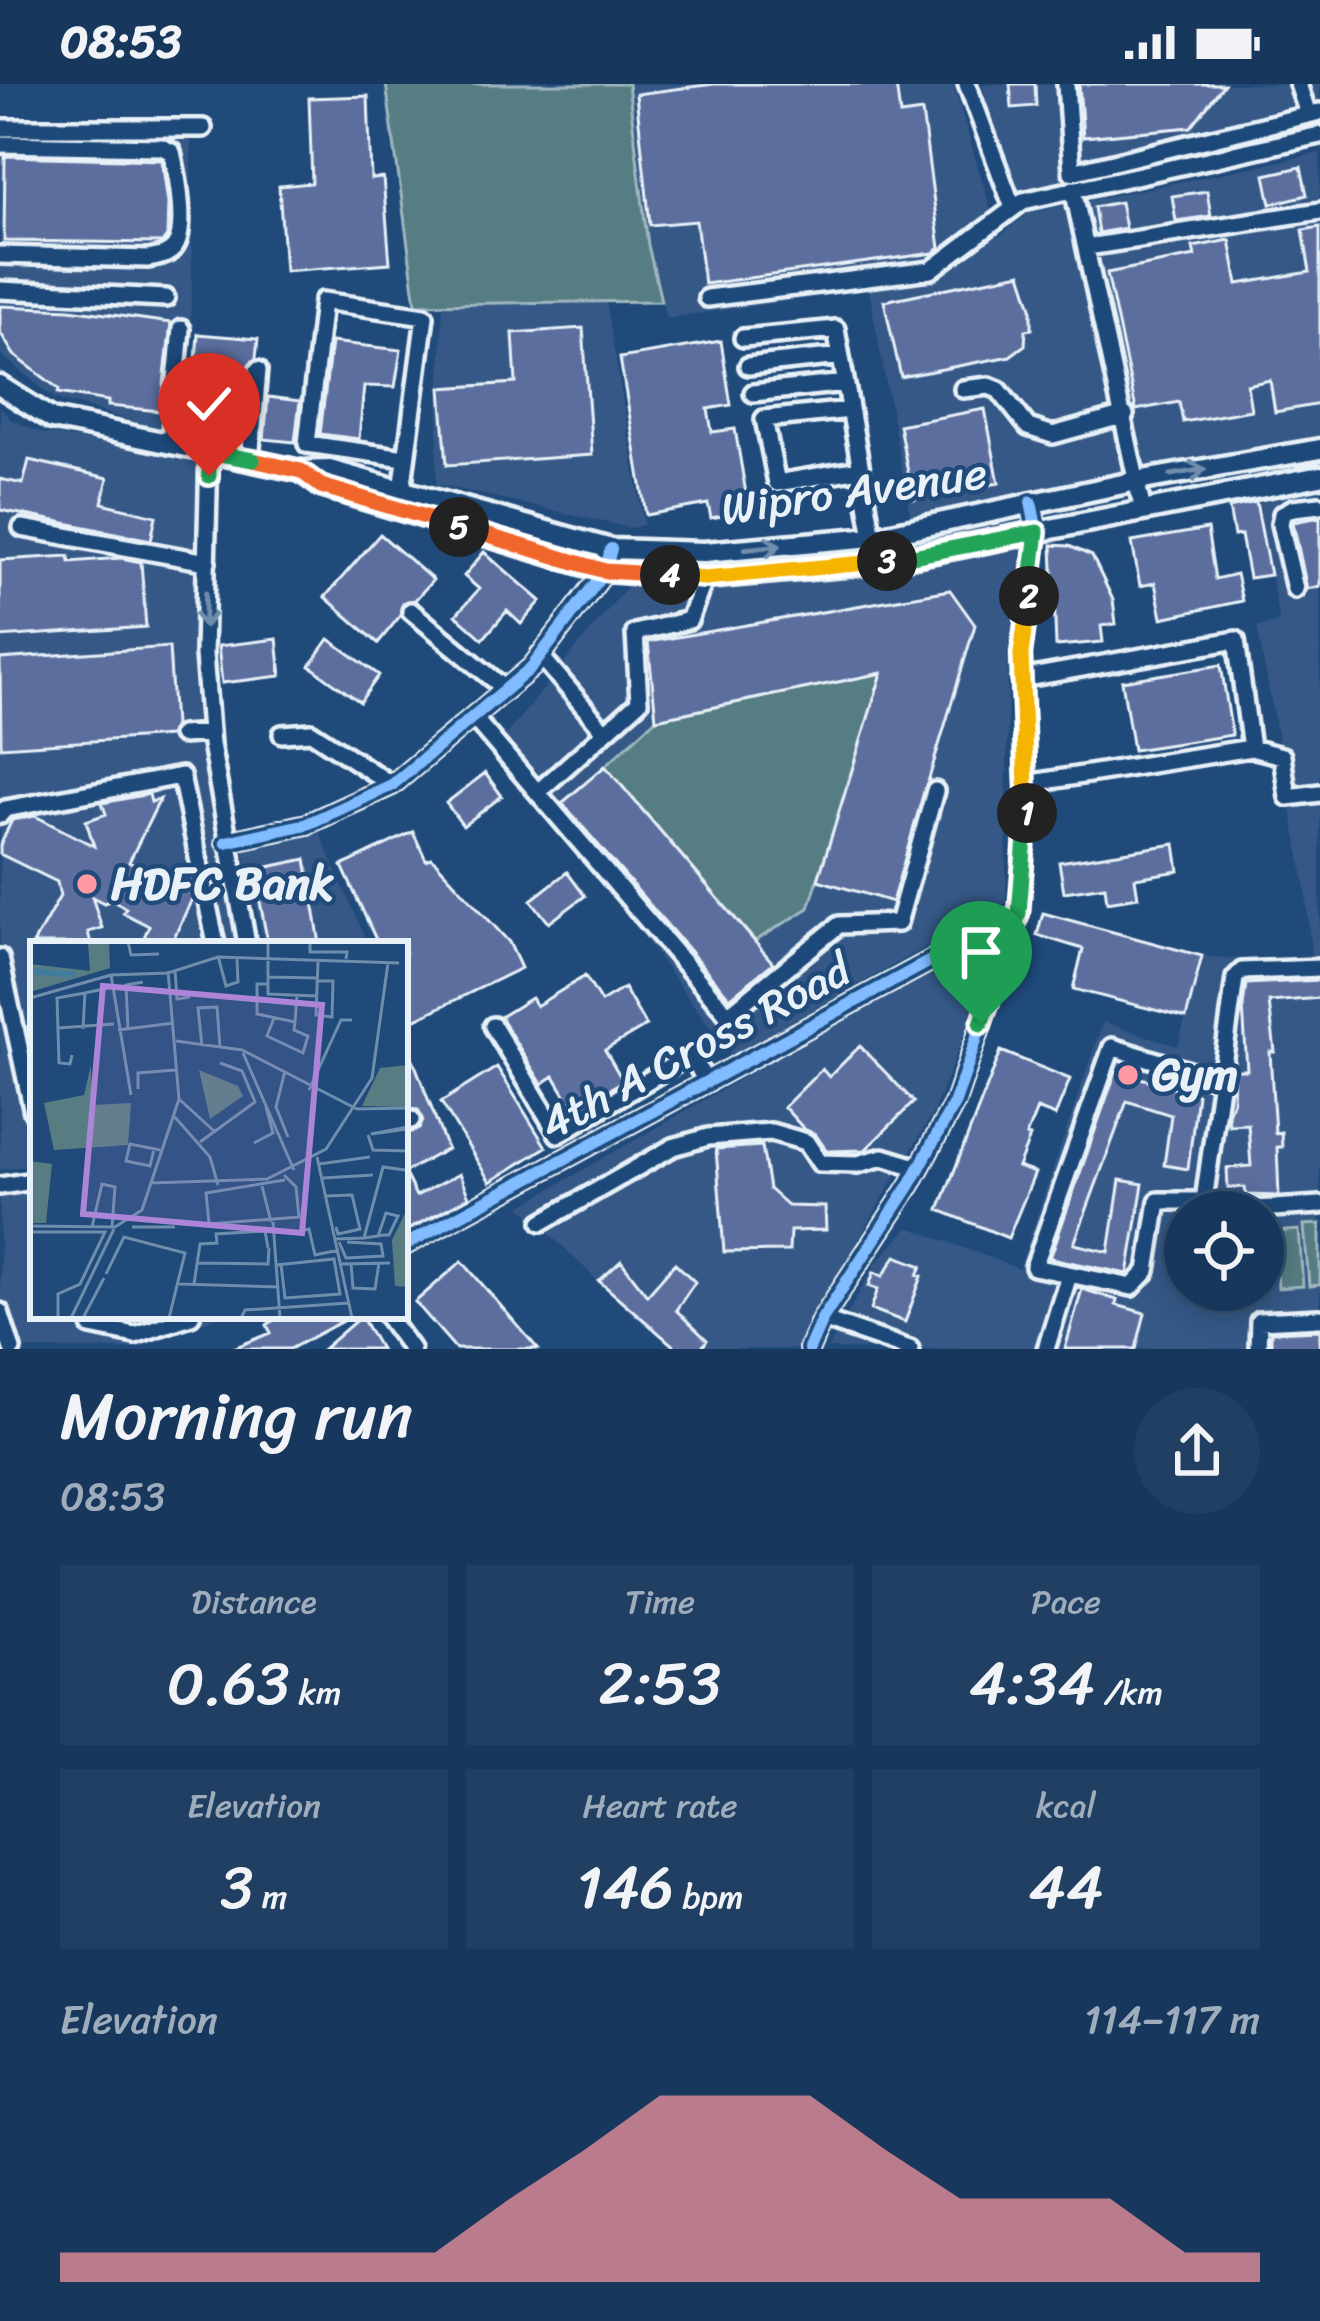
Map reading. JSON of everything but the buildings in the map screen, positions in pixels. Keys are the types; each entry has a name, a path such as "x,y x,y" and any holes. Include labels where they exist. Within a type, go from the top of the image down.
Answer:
{"main road":[{"name":"Wipro Avenue","path":"0,386 52,419 301,471 328,470 611,549 704,553 873,537 1031,502 1320,449"},
{"name":"Wipro Avenue","path":"301,471 321,486 605,571 705,578 878,562 1320,476"}],"street":[{"path":"967,84 1013,208"},
{"path":"1066,84 1072,172 1314,113 1298,84"},
{"path":"0,128 202,128"},
{"path":"706,298 931,270 1023,200 1320,135"},
{"path":"0,144 161,147 172,152 179,178 179,242 170,254 148,259 0,255"},
{"path":"1073,190 1144,511"},
{"path":"1087,247 1320,211"},
{"path":"0,290 166,298"},
{"path":"403,491 425,316 323,301 307,444 405,458"},
{"path":"170,443 181,329"},
{"path":"743,338 836,329 873,537"},
{"path":"748,366 840,356"},
{"path":"250,460 258,370"},
{"path":"753,393 845,383"},
{"path":"963,389 989,386 999,390 1028,427 1053,435 1125,415"},
{"path":"850,410 764,419 777,483 860,469"},
{"path":"209,452 204,654 210,733 246,941"},
{"path":"809,1349 822,1319 919,1168 955,1102 1019,913 1026,853 1022,679 1037,532 1031,502"},
{"path":"1295,589 1280,524 1282,514 1320,505"},
{"path":"22,528 207,562"},
{"path":"226,842 307,824 392,785 540,655 605,571 611,549"},
{"path":"539,790 639,701 635,633 689,620 705,578"},
{"path":"410,611 505,689"},
{"path":"1022,679 1236,640 1251,748"},
{"path":"540,655 605,732"},
{"path":"473,716 728,1015 839,926 898,923 935,791"},
{"path":"282,734 311,732 392,785"},
{"path":"181,735 210,733"},
{"path":"1026,784 1251,748 1282,756 1288,797 1320,793"},
{"path":"0,815 5,809 181,776 215,941"},
{"name":"4th A Cross Road","path":"408,1243 1019,913"},
{"path":"0,958 30,1098"},
{"path":"1205,1191 1238,974 1320,968"},
{"path":"493,1026 569,1155"},
{"path":"1164,1201 1158,1201 1148,1271 1132,1287 1034,1267 1112,1047 1221,1081"},
{"path":"558,1134 682,1060 693,1058 706,1082"},
{"path":"542,1222 674,1147 708,1136 771,1132 806,1142 820,1163 858,1164 883,1157 919,1168"},
{"path":"0,1186 30,1181"},
{"path":"1284,1207 1320,1205"},
{"path":"1046,1349 1069,1275"},
{"path":"0,1312 12,1349"},
{"path":"1258,1349 1259,1322 1320,1318"},
{"path":"89,1319 91,1326 135,1335 181,1319"},
{"path":"389,1319 411,1349"},
{"path":"822,1319 910,1349"}],"shaded area":[{"path":"628,84 953,84 999,237 1028,213 1320,153 1320,437 1139,468 911,520 869,290 666,318 648,245"},
{"path":"982,84 1320,84 1320,124 1013,191"},
{"path":"0,136 191,136 192,290 183,436 54,398 0,354"},
{"path":"606,302 644,525 630,528 436,484 443,304"},
{"path":"0,406 10,419 42,433 199,460 193,682 236,941 30,941 30,1089 0,954"},
{"path":"1320,491 1320,1349 828,1349 876,1263 909,1227 1019,1269 1103,1022 1178,1046 1202,956 1312,966 1305,883 1257,627 1279,622 1258,503"},
{"path":"1022,547 1008,654 1006,903 731,1055 499,743 629,584 696,589 862,575"},
{"path":"320,833 367,941 263,941 244,851"},
{"path":"1008,924 932,1115 813,1316 800,1349 677,1349 634,1316 521,1206"},
{"path":"0,986 30,1165 0,1170"},
{"path":"30,1193 30,1319 212,1319 131,1349 0,1349 0,1198"}],"green space":[{"path":"386,84 628,84 648,245 661,301 416,304"},
{"path":"882,673 809,908 755,941 605,766 656,719"},
{"path":"1320,1224 1320,1285 1309,1286 1304,1225"},
{"path":"1299,1230 1303,1286 1284,1288 1284,1231"}],"cycle path":[{"path":"809,1349 822,1319 910,1185 955,1102 1019,913 1027,812 1021,654 1037,532 1031,502"},
{"path":"226,842 307,824 392,785 532,667 605,571 611,549"},
{"path":"408,1243 1019,913"}],"place":[{"name":"HDFC Bank","path":"87,884"},
{"name":"Gym","path":"1128,1075"}],"route":[{"path":"209,476 209,452 301,471 321,486 605,571 705,578 878,562 1037,532 1021,654 1027,812 1023,883 1019,913 981,1024"}]}
